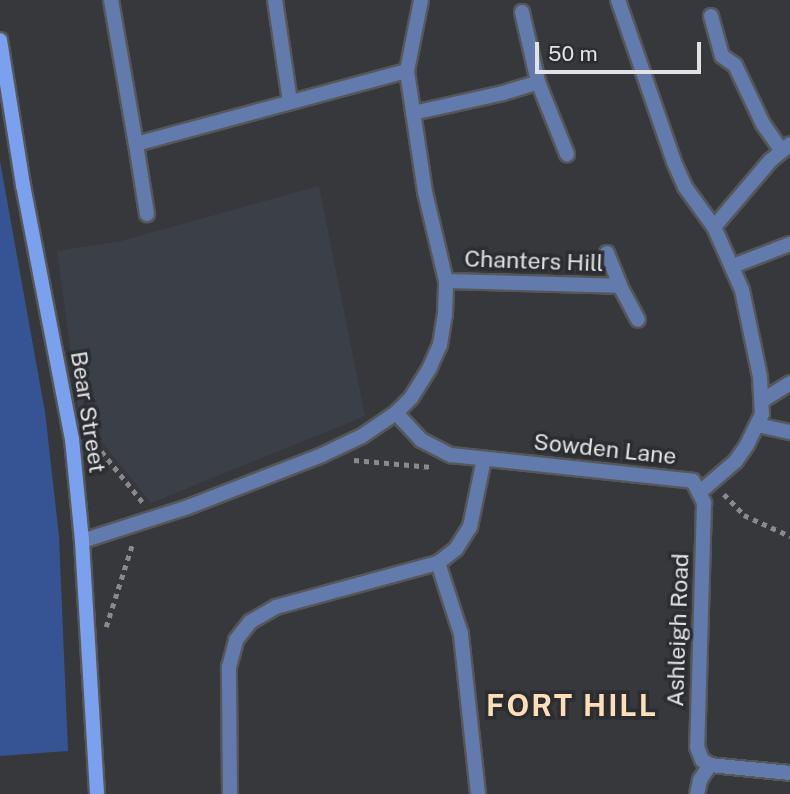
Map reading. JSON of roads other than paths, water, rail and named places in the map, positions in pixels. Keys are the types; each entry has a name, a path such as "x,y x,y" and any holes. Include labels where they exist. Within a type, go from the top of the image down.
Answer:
{"street":[{"path":"111,0 147,214"},
{"path":"275,0 290,102"},
{"name":"Chanters Hill","path":"396,413 419,387 440,345 445,314 446,281 425,192 407,71 421,0"},
{"name":"Sowden Lane","path":"396,413 421,440 439,452 463,458 678,478 693,481 700,492 736,461 757,425 764,400 753,334 733,266 714,227 685,187 674,162 618,0"},
{"path":"522,12 538,82 567,154"},
{"path":"711,16 722,55 735,65 763,124 786,147 714,227"},
{"name":"Bear Street","path":"0,40 23,185 66,408 82,541 97,794"},
{"path":"136,144 407,71"},
{"path":"413,113 503,93 538,82"},
{"path":"733,266 790,244"},
{"name":"Chanters Hill","path":"607,253 638,320"},
{"name":"Chanters Hill","path":"446,281 620,286"},
{"path":"764,400 790,383"},
{"path":"82,541 155,518 322,455 362,436 396,413"},
{"path":"757,425 790,432"},
{"path":"230,794 229,667 236,640 250,622 276,607 438,563 456,549 470,527 484,460"},
{"name":"Ashleigh Road","path":"700,492 704,503 697,747 702,760 710,765"},
{"path":"438,563 461,634 478,794"},
{"path":"697,794 700,780 710,765 790,773"}],"district":[{"name":"FORT HILL","path":"572,705"}]}
